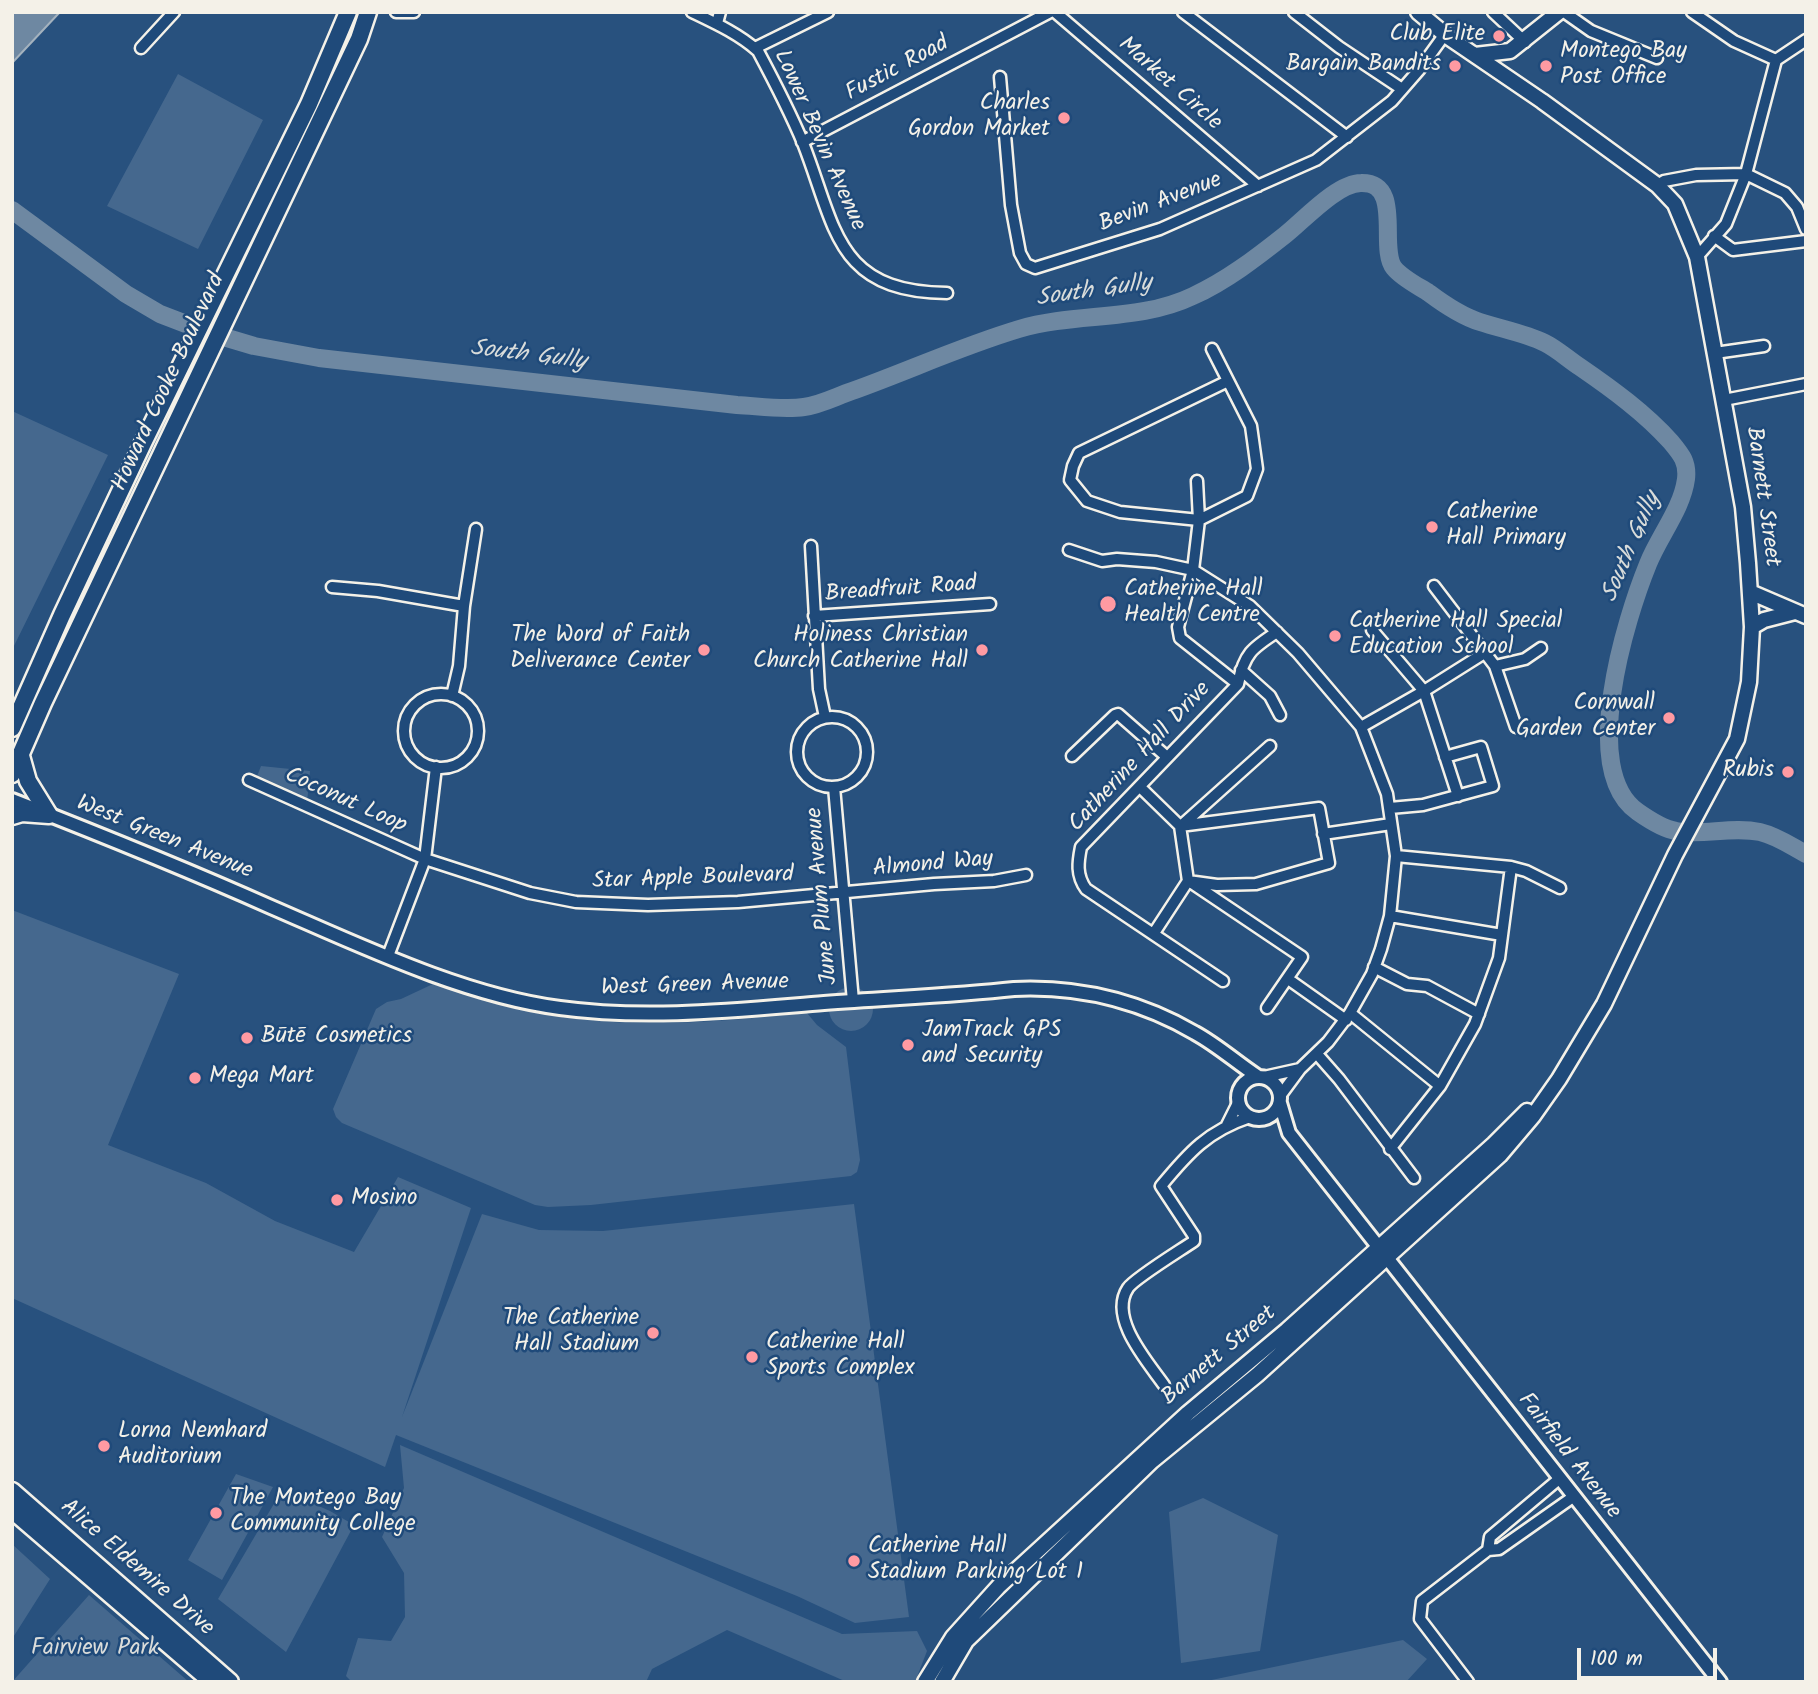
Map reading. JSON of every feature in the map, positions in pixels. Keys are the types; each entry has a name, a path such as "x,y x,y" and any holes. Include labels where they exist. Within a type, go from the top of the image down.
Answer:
{"main road":[{"name":"Howard Cooke Boulevard","path":"12,728 143,443 309,104 348,12"},
{"name":"Howard Cooke Boulevard","path":"12,774 43,703 353,52 368,12"},
{"name":"Barnett Street","path":"925,1682 953,1637 999,1587 1188,1413 1500,1155 1533,1116 1559,1079 1604,1004 1675,855 1737,738 1748,682 1752,627 1743,507 1697,257 1675,204 1657,185 1542,101 1515,85 1418,12"},
{"path":"1475,55 1510,51 1525,42 1559,12"},
{"path":"1510,51 1515,85"},
{"path":"1750,592 1801,614"},
{"path":"1752,627 1765,620 1801,614"},
{"path":"21,756 28,781 49,815"},
{"path":"12,816 22,813 49,815"},
{"name":"Barnett Street","path":"942,1682 967,1641 1036,1572 1152,1461 1257,1375 1382,1252"},
{"name":"Alice Eldemire Drive","path":"12,1491 230,1682"},
{"name":"Alice Eldemire Drive","path":"12,1510 212,1682"}],"street":[{"path":"141,48 174,12"},
{"path":"396,12 414,12"},
{"name":"Lower Bevin Avenue","path":"692,12 717,23 758,51 802,142 827,216 846,252 889,286 923,293 947,293"},
{"path":"717,23 720,12"},
{"path":"755,48 828,12"},
{"name":"Fustic Road","path":"802,142 1050,12"},
{"name":"Market Circle","path":"1055,12 1258,186"},
{"path":"1183,12 1347,137"},
{"path":"1294,12 1339,47 1402,89"},
{"path":"1493,12 1525,42"},
{"path":"1564,12 1591,31 1657,58"},
{"path":"1693,12 1734,41 1776,60"},
{"name":"Bevin Avenue","path":"1000,77 1011,205 1020,253 1023,261 1031,267 1160,229 1316,160 1392,101 1445,34"},
{"path":"1697,257 1726,224 1746,174 1776,60 1806,40"},
{"path":"1657,185 1664,181 1696,176 1746,174 1785,193 1797,207 1806,229"},
{"path":"1714,236 1732,250 1806,241"},
{"path":"1715,353 1764,346"},
{"path":"1212,349 1251,426 1257,469 1247,496 1199,520 1120,512 1087,501 1070,480 1079,453 1228,381"},
{"path":"1724,400 1806,384"},
{"path":"1197,481 1199,520 1193,570 1178,627 1180,638 1238,684"},
{"path":"452,696 459,666 464,606 476,529"},
{"path":"811,546 814,616 825,717"},
{"path":"1069,550 1102,561 1117,559 1156,562 1193,570 1250,606 1298,653 1361,727 1387,794 1396,856 1390,916 1374,967 1348,1016 1317,1054 1300,1069 1272,1114 1227,1125 1203,1140 1161,1186 1194,1236 1194,1241 1129,1287 1123,1313 1129,1334 1164,1384"},
{"path":"1434,586 1495,666 1516,727"},
{"path":"332,587 378,591 464,606"},
{"name":"Breadfruit Road","path":"814,616 990,604"},
{"path":"1372,631 1424,691 1458,796"},
{"name":"Catherine Hall Drive","path":"1223,981 1086,889 1080,880 1078,864 1081,846 1238,684 1244,660 1255,647 1277,632"},
{"path":"1495,666 1525,659 1541,648"},
{"path":"1361,727 1486,652"},
{"path":"1241,670 1270,696 1280,715"},
{"path":"437,694 452,696 470,708 476,718 477,740 466,758 457,764 436,767 423,763 413,755 405,737 405,725 410,710 422,699 437,694"},
{"path":"1072,756 1118,714 1167,757"},
{"path":"825,717 840,717 853,723 863,734 868,748 866,764 850,783 834,787 822,786 812,781 798,763 798,740 804,729 813,721 825,717"},
{"path":"1180,826 1270,746"},
{"path":"1390,808 1423,804 1493,786 1482,748 1446,757"},
{"path":"388,956 425,859 436,767"},
{"name":"Coconut Loop","path":"249,780 425,859"},
{"name":"June Plum Avenue","path":"834,787 853,1001"},
{"path":"1140,788 1180,826 1188,881 1154,933"},
{"name":"West Green Avenue","path":"12,800 173,864 336,936 446,979 513,999 559,1008 612,1012 697,1012 1044,987 1078,990 1136,1006 1193,1032 1260,1076"},
{"path":"1180,826 1319,808 1329,863 1256,884 1217,885 1188,881"},
{"path":"1323,834 1391,824"},
{"path":"1396,856 1511,867 1527,871 1560,888"},
{"name":"Star Apple Boulevard","path":"425,859 530,893 589,903 648,905 738,902 843,893"},
{"path":"1390,1149 1440,1086 1479,1014 1499,958 1511,867"},
{"name":"Almond Way","path":"843,893 994,881 1026,875"},
{"path":"1188,881 1302,957 1267,1008"},
{"path":"1390,916 1502,935"},
{"path":"1374,967 1407,984 1427,986 1479,1014"},
{"path":"1287,979 1348,1016 1440,1086"},
{"path":"1317,1054 1414,1178"},
{"path":"1232,1060 1242,1111 1289,1133"},
{"path":"1227,1125 1245,1081 1300,1069"},
{"path":"1260,1076 1275,1084 1289,1133 1382,1252"},
{"name":"Fairfield Avenue","path":"1382,1252 1720,1682"},
{"path":"1488,1550 1490,1537 1559,1479"},
{"path":"1468,1682 1420,1619 1419,1607 1427,1595 1488,1550 1499,1549 1573,1497"}],"green space":[{"path":"178,74 263,120 198,249 107,206"},
{"path":"12,411 108,455 12,650"},
{"path":"261,766 310,771 307,803 256,779"},
{"path":"12,910 179,974 108,1145 206,1183 275,1221 354,1252 398,1177 471,1208 402,1417 482,1214 539,1230 603,1231 854,1204 909,1617 855,1623 797,1596 396,1435 385,1467 12,1298"},
{"path":"433,984 529,1011 593,1021 684,1022 807,1013 817,1025 846,1047 860,1160 857,1172 851,1176 591,1205 548,1207 535,1205 342,1123 333,1109 376,1009"},
{"path":"851,987 866,994 873,1009 866,1024 851,1031 836,1024 829,1009 836,994"},
{"path":"400,1445 842,1634 917,1631 927,1651 915,1682 847,1682 727,1630 652,1669 646,1682 352,1682 346,1676 358,1638 391,1641 405,1617 404,1573 382,1537 404,1488"},
{"path":"236,1474 273,1487 222,1580 188,1560"},
{"path":"282,1490 354,1525 286,1652 218,1599"},
{"path":"1203,1498 1278,1535 1260,1651 1181,1663 1169,1512"},
{"path":"12,1544 50,1579 12,1639"},
{"name":"Fairview Park","path":"89,1595 189,1682 12,1682"},
{"path":"1403,1640 1427,1659 1406,1682 1202,1682"}],"shaded area":[{"path":"12,12 60,12 12,63"}],"waterway":[{"name":"South Gully","path":"12,210 126,294 160,314 254,346 319,358 737,405 788,408 822,402 1019,329 1063,320 1151,310 1172,304 1205,290 1240,268 1342,189 1361,183 1374,186 1382,193 1386,204 1390,259 1397,272 1466,317 1529,336 1554,348 1639,411 1661,431 1683,459 1686,468 1684,490 1639,588 1619,655 1609,730 1611,764 1620,792 1638,812 1671,830 1749,830 1778,839 1806,854"}],"place":[{"name":"Club Elite","path":"1499,36"},
{"name":"Bargain Bandits","path":"1455,66"},
{"name":"Montego Bay Post Office","path":"1546,66"},
{"name":"Charles Gordon Market","path":"1064,118"},
{"name":"Catherine Hall Primary","path":"1432,527"},
{"name":"Catherine Hall Health Centre","path":"1108,604"},
{"name":"Catherine Hall Special Education School","path":"1335,636"},
{"name":"The Word of Faith Deliverance Center","path":"704,650"},
{"name":"Holiness Christian Church Catherine Hall","path":"982,650"},
{"name":"Cornwall Garden Center","path":"1669,718"},
{"name":"Rubis","path":"1788,772"},
{"name":"Būtē Cosmetics","path":"247,1038"},
{"name":"JamTrack GPS and Security","path":"908,1045"},
{"name":"Mega Mart","path":"195,1078"},
{"name":"Mosino","path":"337,1200"},
{"name":"The Catherine Hall Stadium","path":"653,1333"},
{"name":"Catherine Hall Sports Complex","path":"752,1357"},
{"name":"Lorna Nemhard Auditorium","path":"104,1446"},
{"name":"The Montego Bay Community College","path":"216,1513"},
{"name":"Catherine Hall Stadium Parking Lot 1","path":"854,1561"}]}
